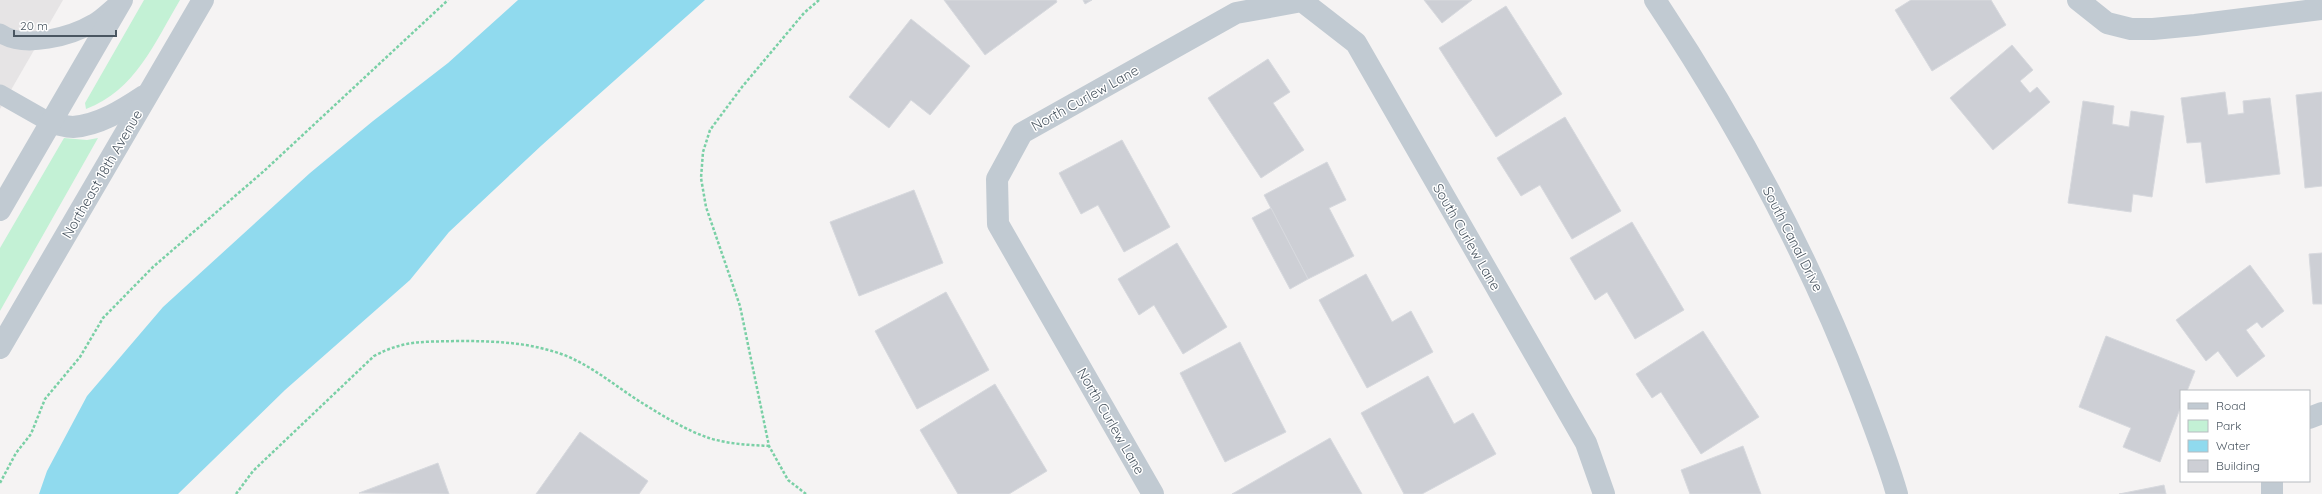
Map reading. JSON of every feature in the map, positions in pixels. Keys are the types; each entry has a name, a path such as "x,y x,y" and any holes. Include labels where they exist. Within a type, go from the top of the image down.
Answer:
{"street":[{"name":"Northeast 18th Avenue","path":"0,348 203,0"},
{"name":"South Canal Drive","path":"1655,0 1686,46 1788,225 1835,326 1898,494"},
{"path":"2078,0 2107,23 2131,29 2195,25 2322,9"},
{"path":"0,210 121,1"},
{"name":"North Curlew Lane","path":"1153,494 998,224 997,179 1022,133 1236,13 1302,1"},
{"name":"South Curlew Lane","path":"1302,1 1356,43 1586,443 1604,494"},
{"path":"51,123 72,127 96,122 120,112 149,93"},
{"path":"2310,418 2322,413"},
{"path":"2272,482 2272,494"}],"lane":[{"path":"0,33 30,40 45,40 69,34 94,23 121,1"},
{"path":"0,94 51,123"}],"path":[{"path":"0,483 16,453 31,434 45,399 80,357 103,318 153,267 264,171 448,0"},
{"path":"806,494 788,480 769,446 740,306 706,207 701,178 703,152 710,130 742,87 804,13 818,0"},
{"path":"236,494 253,471 374,356 389,348 408,342 497,341 533,345 565,356 601,374 638,401 709,438 742,444 769,446"}],"shaded area":[{"path":"0,0 63,0 0,109"}],"green space":[{"path":"144,0 180,0 142,64 131,78 103,101 86,109 85,103"},
{"path":"64,138 87,140 98,138 0,311 0,248"}],"water":[{"path":"518,0 705,0 542,145 449,232 410,280 285,390 178,494 39,494 47,471 87,396 163,307 310,173 373,121 448,63"}],"building":[{"path":"944,0 1056,0 1057,2 985,55"},
{"path":"1083,0 1092,0 1085,4"},
{"path":"1424,0 1472,0 1442,23"},
{"path":"1911,0 1991,0 2006,25 1932,71 1895,10"},
{"path":"1506,6 1562,94 1496,137 1439,48"},
{"path":"911,19 970,66 930,115 911,100 889,128 849,97"},
{"path":"2012,45 2033,70 2020,81 2030,93 2037,87 2050,102 1993,150 1950,98"},
{"path":"1268,59 1290,92 1273,103 1304,150 1261,178 1208,98"},
{"path":"2225,92 2228,115 2244,113 2243,101 2270,98 2280,174 2206,183 2201,142 2187,143 2181,98"},
{"path":"2322,92 2322,186 2305,188 2296,95"},
{"path":"2083,101 2114,106 2112,124 2129,127 2131,111 2164,116 2152,197 2133,194 2131,212 2068,203"},
{"path":"1565,117 1621,211 1572,239 1540,185 1521,196 1497,158"},
{"path":"1122,140 1170,227 1124,252 1098,205 1081,214 1059,173"},
{"path":"1327,162 1346,200 1329,208 1354,256 1308,279 1264,195"},
{"path":"914,190 943,263 859,296 830,222"},
{"path":"1271,208 1308,279 1290,289 1252,218"},
{"path":"1632,222 1684,310 1635,339 1607,292 1595,300 1570,258"},
{"path":"1177,243 1227,327 1183,354 1154,305 1139,315 1118,279"},
{"path":"2322,253 2322,304 2313,304 2309,254"},
{"path":"2250,265 2284,311 2262,328 2257,322 2246,330 2265,356 2237,377 2218,351 2206,361 2176,320"},
{"path":"1366,274 1392,322 1411,311 1433,352 1367,388 1319,300"},
{"path":"946,292 989,370 917,409 875,331"},
{"path":"1703,331 1759,417 1701,454 1661,392 1652,398 1636,374"},
{"path":"2106,336 2195,371 2187,390 2180,390 2180,409 2160,462 2123,447 2131,428 2079,407"},
{"path":"1240,342 1286,432 1225,462 1180,373"},
{"path":"1428,376 1454,424 1473,413 1496,454 1422,494 1404,494 1361,413"},
{"path":"995,384 1047,471 1009,494 958,494 920,430"},
{"path":"580,432 648,481 639,494 536,494"},
{"path":"1330,438 1362,494 1232,494"},
{"path":"1743,446 1761,494 1690,494 1681,470"},
{"path":"438,463 449,494 359,493"},
{"path":"2164,485 2166,494 2119,494"}]}
